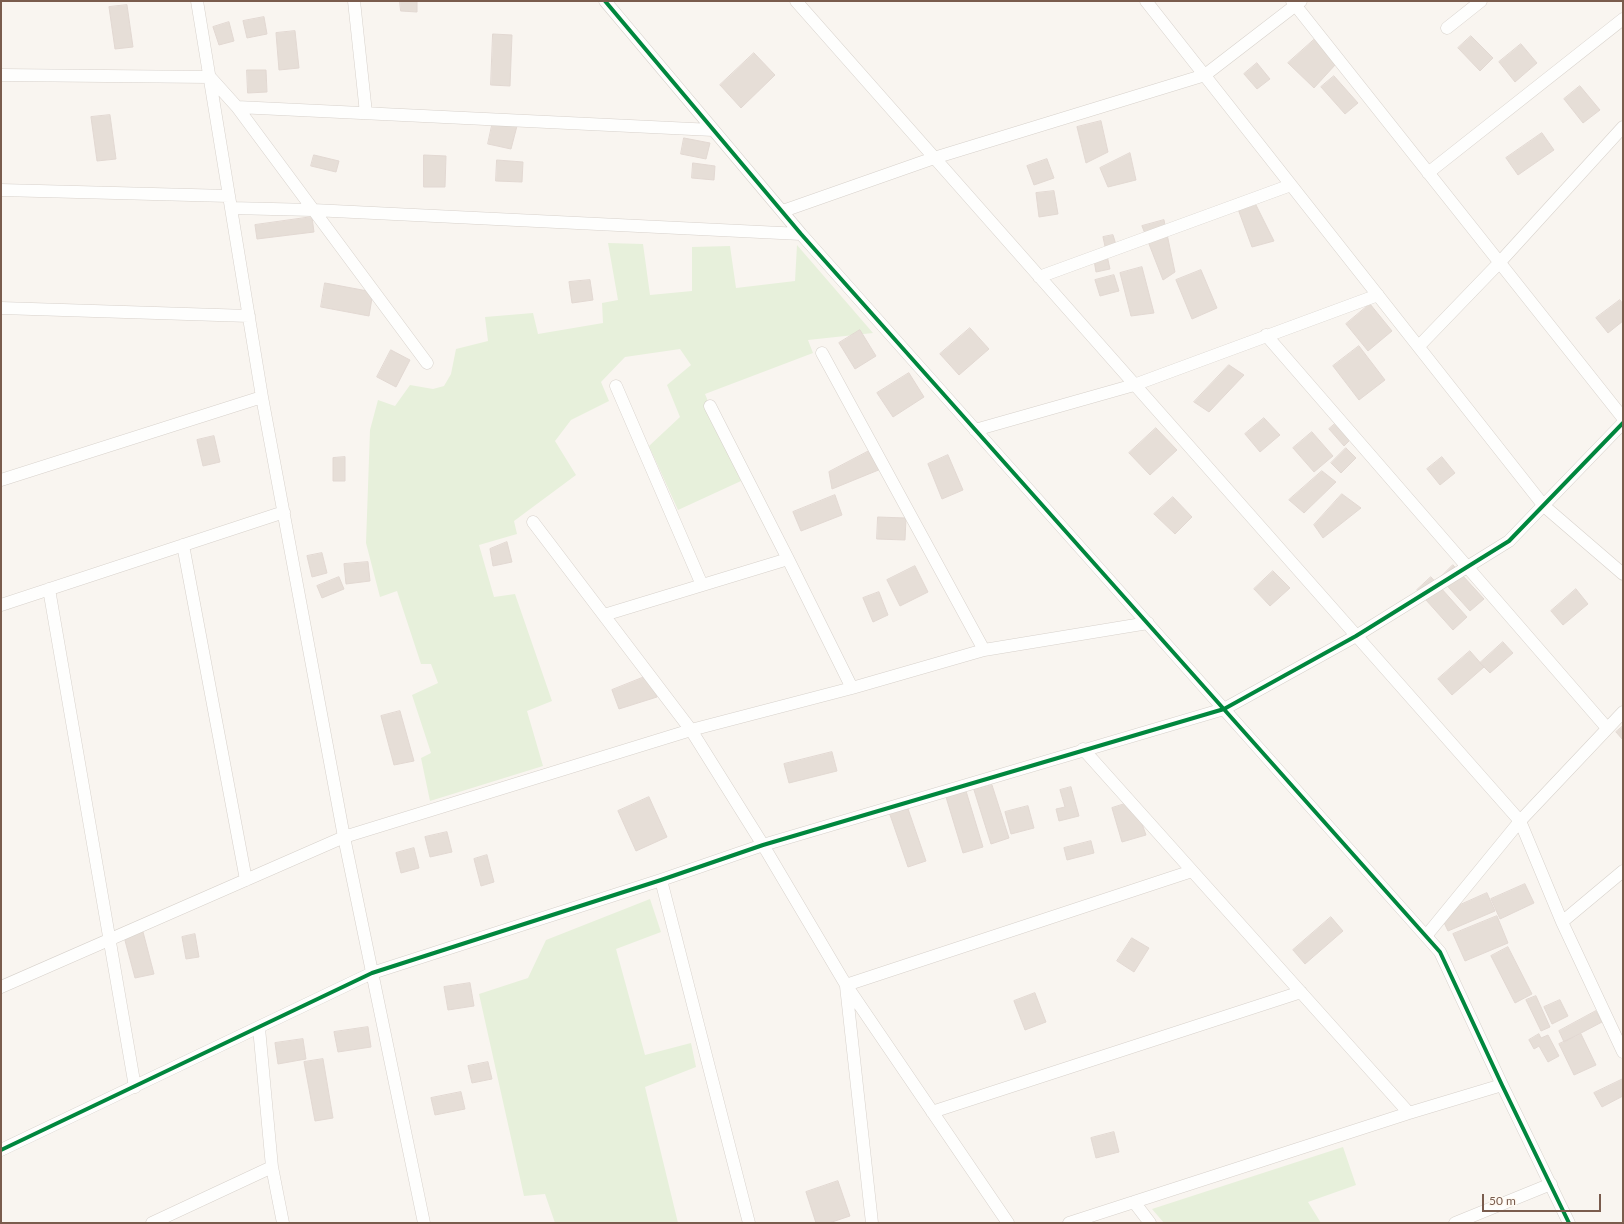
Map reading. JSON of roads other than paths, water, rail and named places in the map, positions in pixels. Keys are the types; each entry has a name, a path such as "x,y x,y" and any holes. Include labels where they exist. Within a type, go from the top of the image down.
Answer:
{"street":[{"path":"197,1 262,397 344,837 424,1223"},
{"path":"354,1 366,113"},
{"path":"605,1 801,234 1440,952 1569,1223"},
{"path":"796,1 1520,821 1562,922 1623,1052"},
{"path":"1146,1 1544,506 1623,574"},
{"path":"1447,28 1481,1"},
{"path":"783,212 934,158 1205,75 1296,2 1428,173 1623,418"},
{"path":"1428,173 1623,19"},
{"path":"1,75 210,77 237,107 427,363"},
{"path":"237,107 713,130"},
{"path":"1419,346 1500,262 1623,127"},
{"path":"1039,277 1291,185"},
{"path":"1,190 229,196"},
{"path":"231,208 313,210 801,234"},
{"path":"976,430 1134,385 1266,335 1378,295"},
{"path":"1,308 249,316"},
{"path":"1266,335 1607,728"},
{"path":"822,353 984,650"},
{"path":"616,386 702,585"},
{"path":"1,480 262,397"},
{"path":"710,406 852,688"},
{"path":"1,1150 372,973 661,880 763,845 1083,749 1224,709 1356,636 1510,541 1623,423"},
{"path":"1,605 284,512"},
{"path":"534,522 691,730 763,845 846,985 1008,1223"},
{"path":"183,545 246,880"},
{"path":"604,615 788,559"},
{"path":"49,589 135,1087"},
{"path":"1,987 344,837 691,730 852,688 984,650 1148,623"},
{"path":"1426,936 1520,821 1623,712"},
{"path":"1083,749 1409,1113"},
{"path":"846,985 1192,871"},
{"path":"1562,922 1623,871"},
{"path":"661,880 749,1223"},
{"path":"846,985 872,1223"},
{"path":"932,1112 1301,992"},
{"path":"259,1028 272,1167 283,1223"},
{"path":"1069,1223 1409,1113 1502,1085"},
{"path":"152,1223 272,1167"},
{"path":"1455,1223 1551,1184"},
{"path":"1134,1202 1150,1223"}]}
